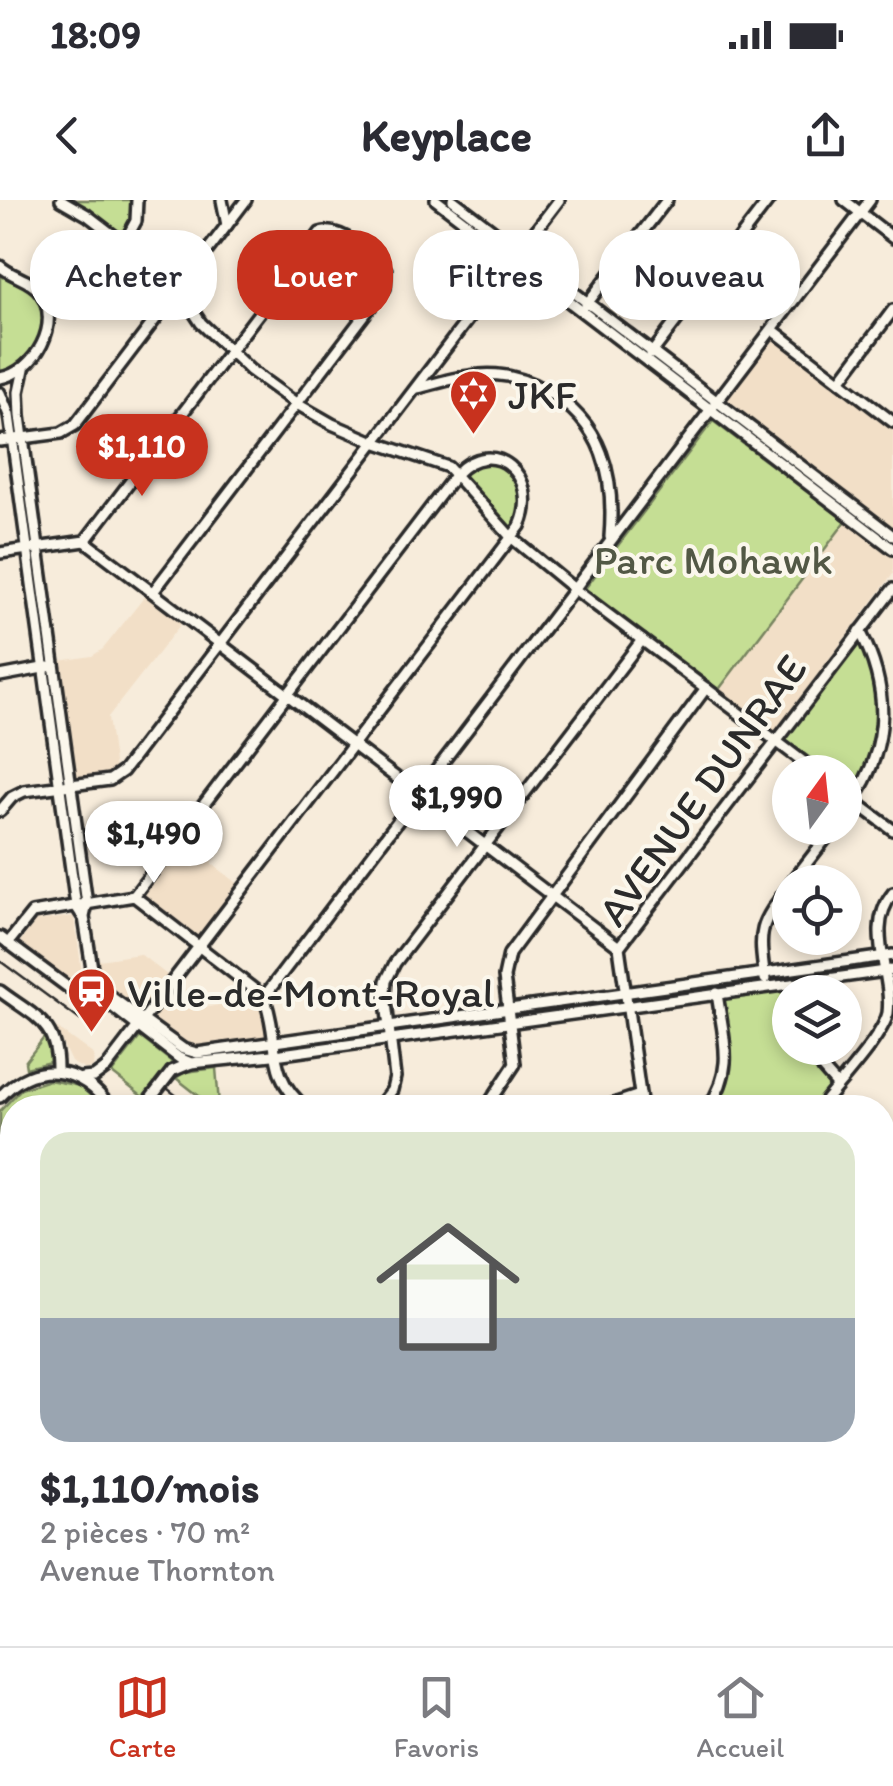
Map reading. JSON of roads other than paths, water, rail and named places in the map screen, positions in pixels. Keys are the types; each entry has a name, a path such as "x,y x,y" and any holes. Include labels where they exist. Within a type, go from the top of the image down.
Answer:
{"street":[{"path":"62,200 105,230"},
{"path":"131,230 136,221 137,200"},
{"path":"222,200 227,225"},
{"path":"217,238 246,200"},
{"path":"436,200 453,203 486,230"},
{"path":"536,230 559,200"},
{"path":"585,307 667,200"},
{"path":"649,356 769,200"},
{"path":"844,200 893,238"},
{"path":"264,997 870,200"},
{"path":"0,553 85,541 320,232 340,234 381,265 388,282 153,592"},
{"path":"0,266 4,275 39,290 47,314 43,342 24,369 19,400 55,666 65,786"},
{"path":"579,302 893,536"},
{"path":"840,381 893,310"},
{"path":"0,441 61,433 76,425 156,320"},
{"path":"199,320 229,352 297,404 374,442 440,464 456,474 512,537 794,755"},
{"path":"0,811 12,797 24,791 110,780 119,775 468,320"},
{"path":"773,330 893,422"},
{"path":"0,378 24,369"},
{"path":"416,388 458,377 498,375 539,387 573,408 594,434 608,468 612,509 609,540"},
{"path":"0,393 6,403 12,439 43,668 94,984 98,997 141,1023 191,1063"},
{"path":"714,405 893,548"},
{"path":"2,1095 20,1080 57,1072 82,1078 96,1076 106,1068 520,526 528,502 516,472 500,461 483,459 465,464 134,896 32,913 4,940 69,988 94,984"},
{"path":"85,541 620,948"},
{"name":"AVENUE DUNRAE","path":"640,1095 620,948 893,589"},
{"path":"860,632 883,672 888,714 878,756 869,779 862,786"},
{"path":"386,1095 394,1082 385,994 389,973 642,640"},
{"path":"0,676 55,666"},
{"path":"494,1095 514,1064 504,977 509,954 706,688"},
{"path":"862,806 893,830"},
{"path":"806,865 821,845"},
{"path":"830,1095 886,1019 890,970 880,922 893,894"},
{"path":"134,896 264,997 281,1080 291,1095"},
{"path":"766,987 760,944 764,922 772,911"},
{"path":"181,1054 889,956"},
{"path":"862,976 890,970"},
{"path":"172,1071 191,1063 772,987"},
{"path":"0,991 51,1032 57,1049 57,1072"},
{"path":"717,993 726,1070 718,1095"},
{"path":"153,1095 181,1054"},
{"path":"821,1065 837,1085"},
{"path":"82,1078 98,1095"}],"tram line":[{"path":"0,961 80,1020"},
{"path":"168,1089 176,1095"}],"place":[{"name":"JKF","path":"473,436"},
{"name":"Ville-de-Mont-Royal","path":"92,1034"}],"park label":[{"name":"Parc Mohawk","path":"713,559"}]}
